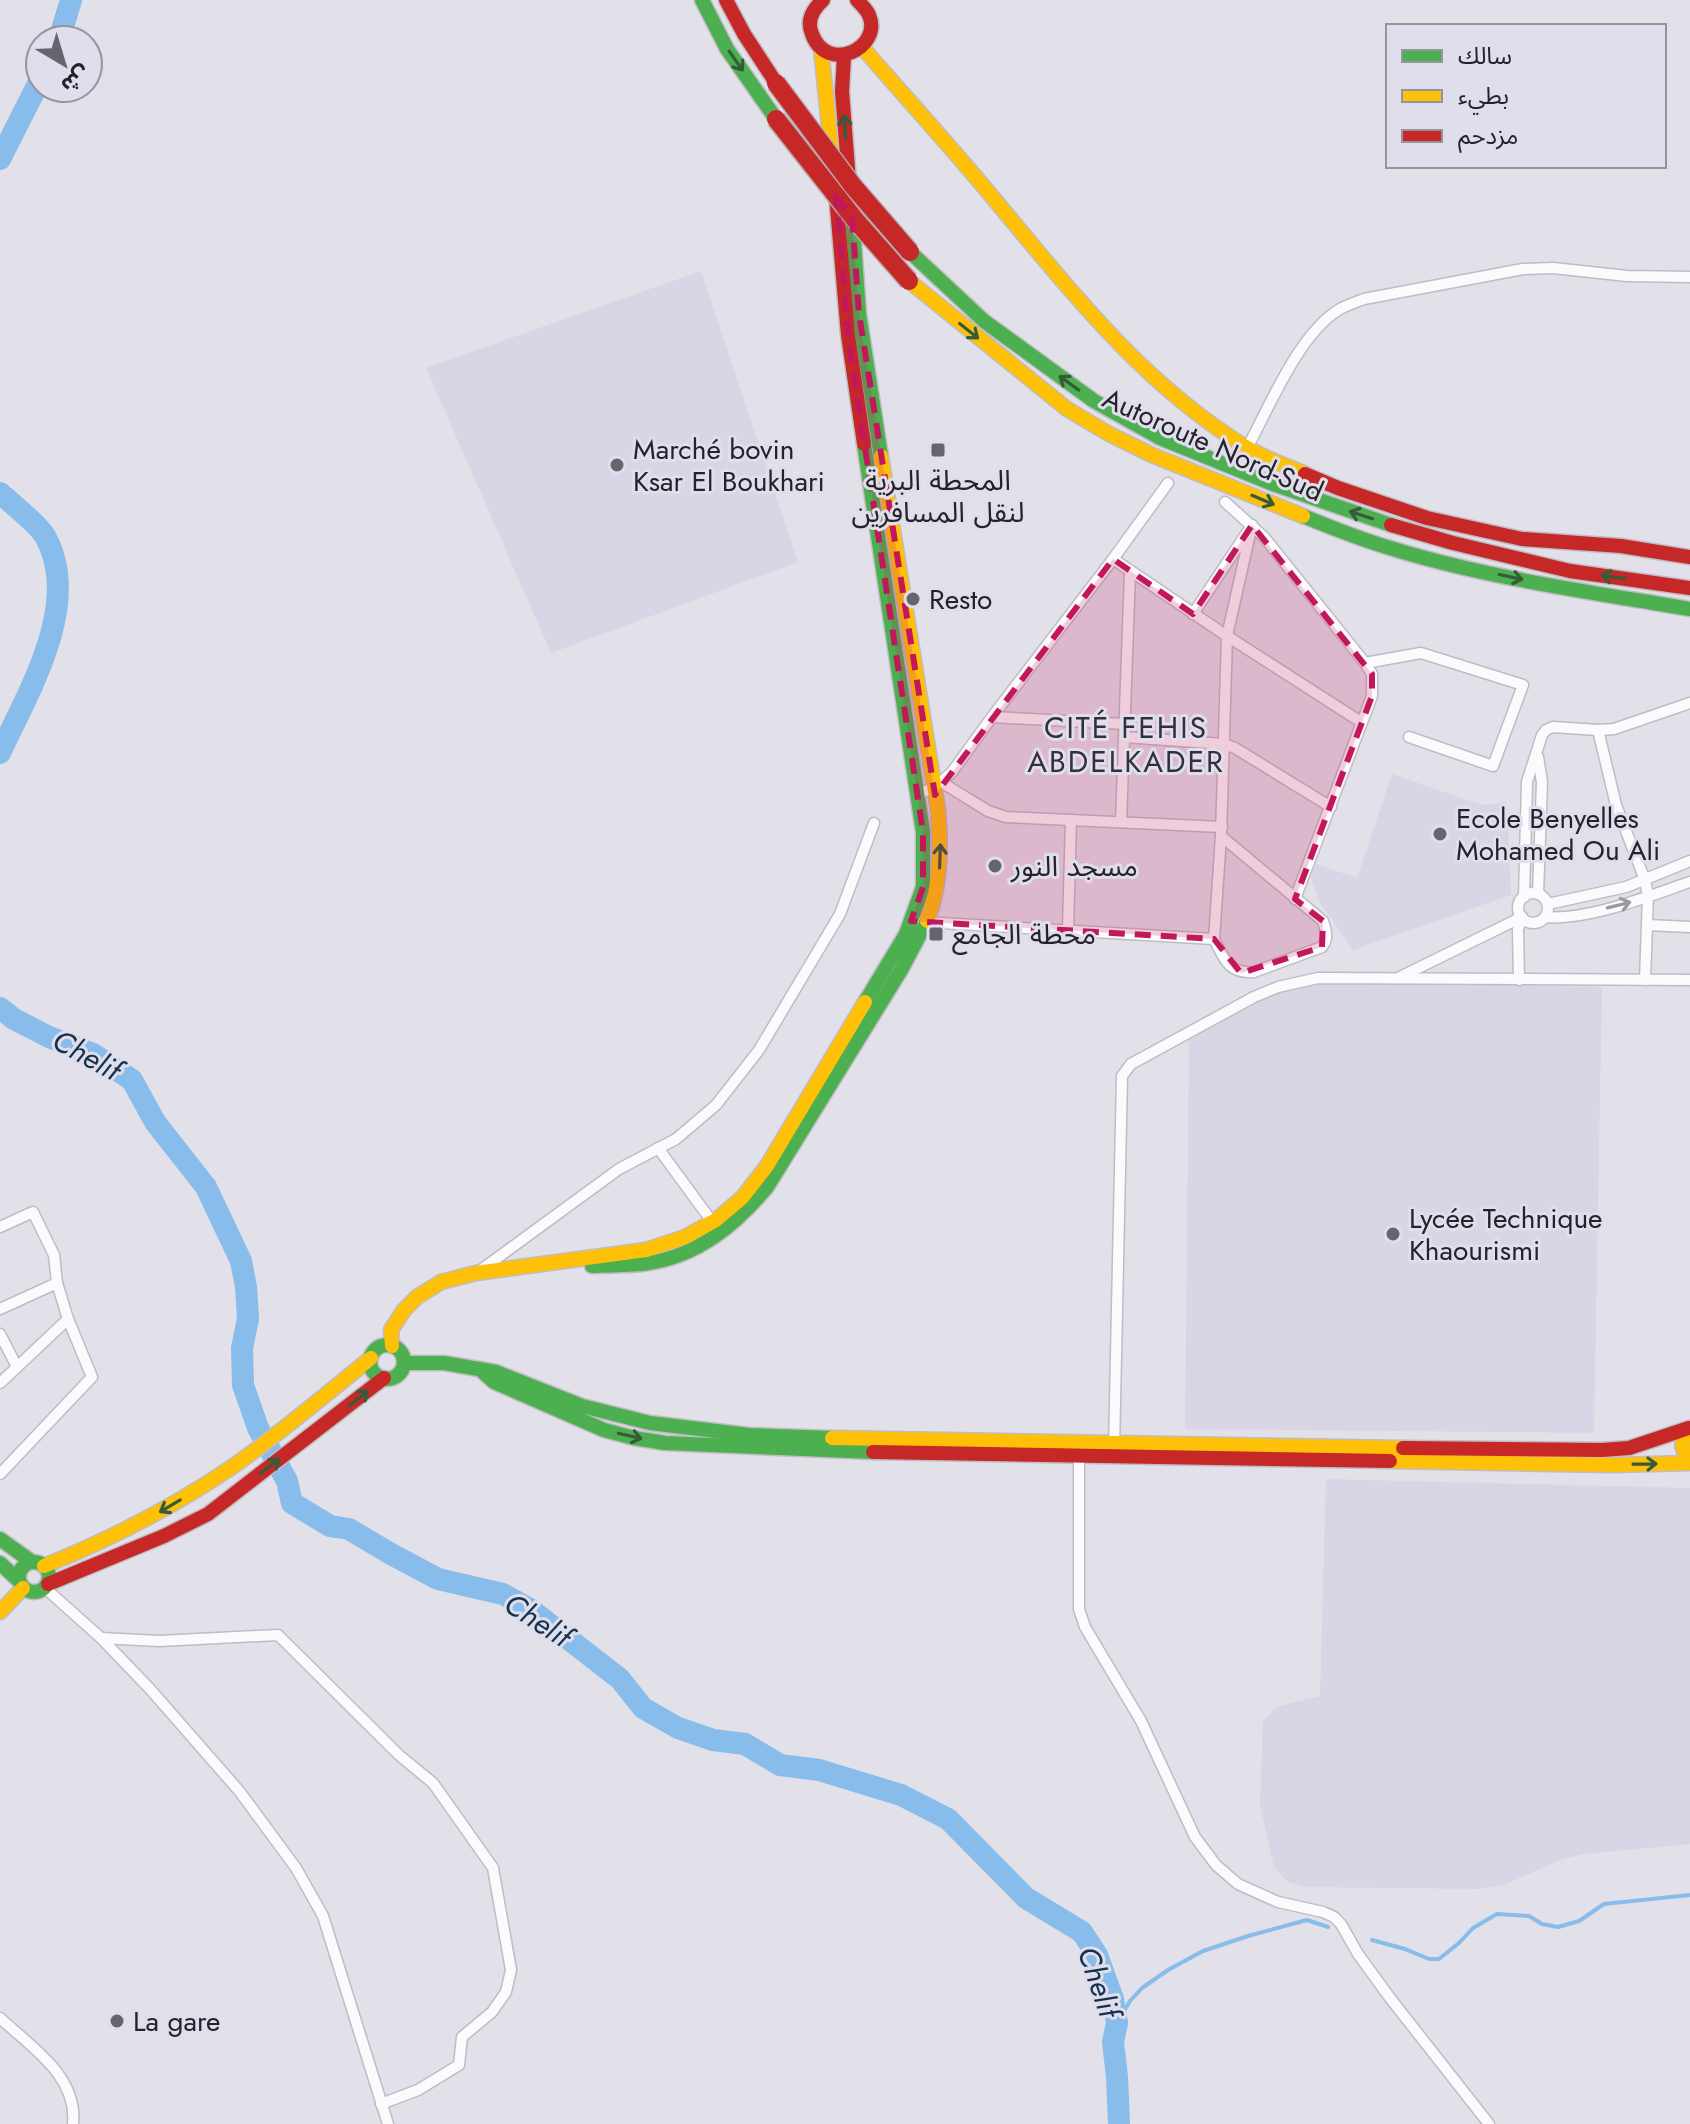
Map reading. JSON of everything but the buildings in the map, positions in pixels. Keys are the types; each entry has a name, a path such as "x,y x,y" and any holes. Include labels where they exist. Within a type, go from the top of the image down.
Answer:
{"main road":[{"name":"Autoroute Nord-Sud","path":"702,0 727,49 776,119 852,216 909,281 1067,409 1152,455 1390,548 1445,563 1570,589 1690,609"},
{"name":"Autoroute Nord-Sud","path":"726,0 776,83 853,186 910,252 984,321 1094,401 1160,438 1273,484 1376,520 1453,543 1570,571 1690,588"},
{"path":"823,0 814,8 807,9 812,37 821,49 844,56 862,47 871,29 867,9 857,0"},
{"path":"862,47 1088,312 1190,409 1247,448 1338,488 1427,518 1522,539 1621,546 1690,557"},
{"path":"392,1346 391,1330 404,1310 417,1297 441,1282 476,1273 646,1250 673,1242 713,1223 747,1194 767,1166 906,934 934,904 941,853 938,810 931,788 848,335 821,49"},
{"path":"844,56 842,91 859,314 931,788"},
{"path":"476,1273 655,1262 704,1243 730,1226 751,1208 767,1187 901,970 919,921"},
{"path":"381,1346 392,1346 401,1353 404,1363 395,1377 384,1378 374,1373 371,1358 381,1346"},
{"path":"0,1563 32,1593 42,1575 70,1556 163,1511 236,1464 371,1358"},
{"path":"404,1363 449,1364 496,1372 571,1402 653,1424 769,1437 1613,1465 1690,1462"},
{"path":"483,1372 494,1382 604,1430 634,1438 665,1443 815,1450 1079,1455 1114,1449 1602,1450 1646,1444 1690,1428"},
{"path":"0,1612 20,1584 20,1569 42,1575 150,1542 208,1514 384,1378"},
{"path":"1690,1428 1681,1444 1690,1462"},
{"path":"0,1539 42,1575"}],"street":[{"path":"1247,448 1303,344 1320,325 1341,309 1364,299 1523,269 1553,268 1627,276 1690,277"},
{"path":"931,788 952,772 1168,483"},
{"path":"1225,502 1252,525 1285,563 1372,674 1372,696 1295,899"},
{"path":"931,788 997,815 1222,831 1323,921 1327,941 1322,947 1254,972 1241,973 1232,968 1214,939 1222,831 1227,636 1252,525"},
{"path":"1193,614 1252,525"},
{"path":"1113,559 1361,722"},
{"path":"1121,822 1130,572"},
{"path":"1365,663 1421,653 1523,685 1493,766 1409,737"},
{"path":"1519,980 1518,929 1522,917 1519,906 1524,897 1527,782 1542,735 1553,727 1614,729 1690,703"},
{"path":"992,717 1125,724"},
{"path":"1598,730 1616,805 1645,880 1648,896 1645,980"},
{"path":"1124,737 1224,744 1331,807"},
{"path":"1538,755 1542,782 1538,894"},
{"path":"1068,930 1071,820"},
{"path":"476,1273 619,1169 676,1139 716,1105 759,1050 840,914 874,823"},
{"path":"1548,904 1626,887 1690,861"},
{"path":"1522,917 1533,923 1545,917 1563,919 1690,882"},
{"path":"1524,897 1533,893 1545,899 1548,904 1545,917"},
{"path":"1394,980 1522,917"},
{"path":"919,921 1214,939"},
{"path":"1647,925 1690,927"},
{"path":"1114,1449 1122,1076 1131,1064 1254,997 1278,987 1318,978 1690,980"},
{"path":"658,1148 713,1223"},
{"path":"0,1227 33,1212 54,1255 57,1283 68,1319 92,1377 0,1474"},
{"path":"0,1309 57,1283"},
{"path":"0,1383 68,1319"},
{"path":"0,1334 17,1367"},
{"path":"1079,1455 1079,1609 1085,1627 1141,1721 1195,1837 1216,1865 1238,1884 1278,1902 1334,1917 1390,1998 1489,2124"},
{"path":"42,1575 150,1689 240,1792 296,1868 323,1916 388,2124"},
{"path":"101,1638 159,1641 278,1635 399,1755 433,1783 493,1868 511,1970 506,1992 492,2012 462,2037 459,2065 418,2090 381,2104"},
{"path":"0,2018 59,2073 70,2094 73,2124"}],"highlighted area":[{"path":"836,196 852,217 859,314 935,795 1113,559 1193,614 1252,525 1372,674 1372,696 1295,899 1323,921 1322,947 1241,973 1214,939 911,921 923,887 923,832 848,335"}],"shaded area":[{"name":"Marché bovin Ksar El Boukhari","path":"701,271 798,562 551,653 426,368"},
{"name":"Ecole Benyelles Mohamed Ou Ali","path":"1392,774 1482,805 1507,802 1511,895 1353,950 1319,901 1311,878 1316,864 1357,878"},
{"name":"Lycée Technique Khaourismi","path":"1298,981 1602,987 1594,1433 1185,1429 1189,1040"},
{"path":"1326,1479 1690,1488 1690,1844 1584,1854 1563,1859 1506,1884 1479,1889 1306,1887 1288,1882 1274,1867 1260,1805 1263,1721 1276,1707 1320,1696"}],"waterway":[{"name":"Chelif","path":"64,24 71,0"},
{"name":"Chelif","path":"0,159 28,104"},
{"name":"Chelif","path":"0,493 45,536 55,562 58,590 47,647 0,753"},
{"name":"Chelif","path":"0,1008 49,1037 93,1054 132,1080 155,1122 206,1187 241,1261 246,1287 248,1319 242,1348 243,1385 258,1428 287,1481 292,1503 330,1526 349,1529 438,1579 503,1594 530,1609 620,1679 643,1708 678,1728 713,1740 745,1744 780,1765 819,1770 901,1795 948,1819 1026,1898 1082,1932 1097,1955 1113,1999 1117,2023 1113,2042 1119,2124"},
{"path":"1372,1940 1429,1959 1439,1959 1473,1928 1497,1914 1529,1916 1542,1924 1558,1927 1579,1921 1604,1904 1690,1895"},
{"path":"1117,2023 1142,1988 1203,1951 1307,1920 1328,1927"}],"traffic: fast":[{"path":"702,0 727,49 776,119"},
{"path":"852,213 859,314 881,456"},
{"path":"910,252 984,321 1094,401 1160,438 1273,484 1391,525"},
{"path":"864,444 923,832 923,887 906,934 865,1002"},
{"path":"1303,516 1379,545 1464,568 1690,609"},
{"path":"592,1266 641,1264 683,1253 715,1236 755,1201 767,1187 901,970 927,921"},
{"path":"387,1345 399,1350 404,1362 399,1374 387,1379 375,1374 370,1362 375,1350 387,1345"},
{"path":"404,1363 444,1363 496,1372 582,1406 650,1423 749,1435 832,1438"},
{"path":"483,1372 494,1382 604,1430 634,1438 665,1443 873,1452"},
{"path":"0,1539 32,1562"},
{"path":"34,1562 45,1566 49,1577 45,1588 34,1592 23,1588 19,1577 23,1566 34,1562"},
{"path":"0,1563 18,1580"}],"traffic: slow":[{"path":"862,47 1080,301 1140,364 1207,421 1244,446 1305,474"},
{"path":"821,49 832,156"},
{"path":"909,281 1067,409 1152,455 1303,516"},
{"path":"881,456 938,810 939,866 927,921"},
{"path":"392,1346 391,1330 404,1310 417,1297 441,1282 476,1273 646,1250 685,1237 716,1220 742,1198 767,1166 865,1002"},
{"path":"44,1566 142,1521 212,1480 270,1439 371,1358"},
{"path":"1690,1428 1682,1444 1690,1460"},
{"path":"832,1438 1403,1448"},
{"path":"1390,1461 1613,1465 1690,1463"},
{"path":"0,1612 23,1588"}],"traffic: jam":[{"path":"726,0 776,83"},
{"path":"823,0 812,15 810,29 819,46 829,53 840,55 861,46 868,38 871,27 869,15 857,0"},
{"path":"844,56 842,91 849,181"},
{"path":"776,83 853,186 910,252"},
{"path":"776,119 857,222 909,281"},
{"path":"836,196 848,335 864,444"},
{"path":"1305,474 1427,518 1522,539 1621,546 1690,557"},
{"path":"1391,525 1570,571 1690,588"},
{"path":"48,1584 164,1536 208,1514 384,1378"},
{"path":"1403,1448 1602,1450 1629,1448 1689,1428"},
{"path":"873,1452 1390,1461"}],"place":[{"name":"المحطة البرية لنقل المسافرين","path":"938,450"},
{"name":"Marché bovin Ksar El Boukhari","path":"617,465"},
{"name":"Resto","path":"913,599"},
{"name":"Ecole Benyelles Mohamed Ou Ali","path":"1440,834"},
{"name":"مسجد النور","path":"995,866"},
{"name":"محطة الجامع","path":"936,934"},
{"name":"Lycée Technique Khaourismi","path":"1393,1234"},
{"name":"La gare","path":"117,2021"}],"district":[{"name":"CITÉ FEHIS ABDELKADER","path":"1126,744"}]}
